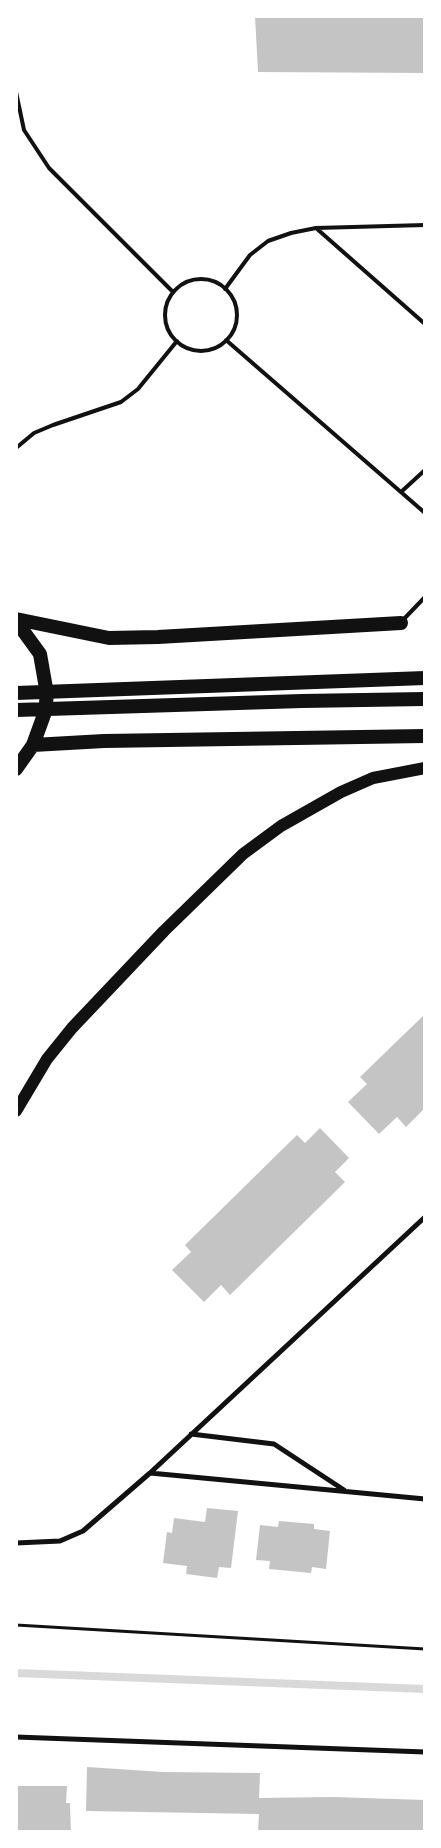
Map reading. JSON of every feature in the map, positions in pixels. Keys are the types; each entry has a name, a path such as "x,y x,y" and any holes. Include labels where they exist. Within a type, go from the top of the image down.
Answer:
{"highway":[{"path":"16,620 108,638 158,637 401,623"},
{"path":"16,620 40,654 45,676 45,712 33,745 16,768"},
{"path":"16,693 425,678"},
{"path":"16,710 425,699"},
{"path":"33,745 114,741 425,736"}],"main road":[{"path":"16,1111 46,1059 72,1028 164,930 243,854 281,826 341,792 373,778 425,768"}],"street":[{"path":"16,1543 60,1541 83,1530 150,1472 425,1217"},
{"path":"191,1434 274,1444 344,1490"},
{"path":"150,1472 425,1499"},
{"path":"16,1737 425,1752"}],"lane":[{"path":"16,92 24,130 49,168 173,292"},
{"path":"225,288 250,255 268,241 316,228 425,225"},
{"path":"316,228 425,324"},
{"path":"192,280 215,282 225,288 232,297 236,308 235,325 226,340 218,347 196,351 177,341 170,333 166,323 167,302 173,292 182,284 192,280"},
{"path":"226,340 424,513"},
{"path":"16,448 34,433 122,402 138,389 177,341"},
{"path":"401,492 425,470"},
{"path":"401,623 425,596"}],"path":[{"path":"16,1625 425,1649"}],"building":[{"path":"255,16 425,16 425,73 258,72"},
{"path":"425,1014 425,1108 406,1127 397,1117 379,1134 348,1102 367,1084 360,1077"},
{"path":"320,1128 349,1158 335,1172 345,1182 230,1295 221,1285 204,1302 172,1270 191,1252 185,1245 297,1135 305,1143"},
{"path":"207,1508 238,1511 231,1568 219,1567 217,1578 186,1574 187,1566 163,1563 167,1532 172,1533 174,1518 205,1522"},
{"path":"279,1521 314,1524 314,1529 330,1531 326,1569 312,1567 311,1573 269,1569 270,1561 256,1560 260,1525 278,1527"},
{"path":"87,1767 163,1772 260,1773 259,1798 333,1797 425,1800 425,1832 258,1832 259,1814 86,1811"},
{"path":"16,1786 67,1786 66,1803 70,1803 71,1832 16,1832"}],"waterway":[{"path":"16,1673 425,1689"}]}
